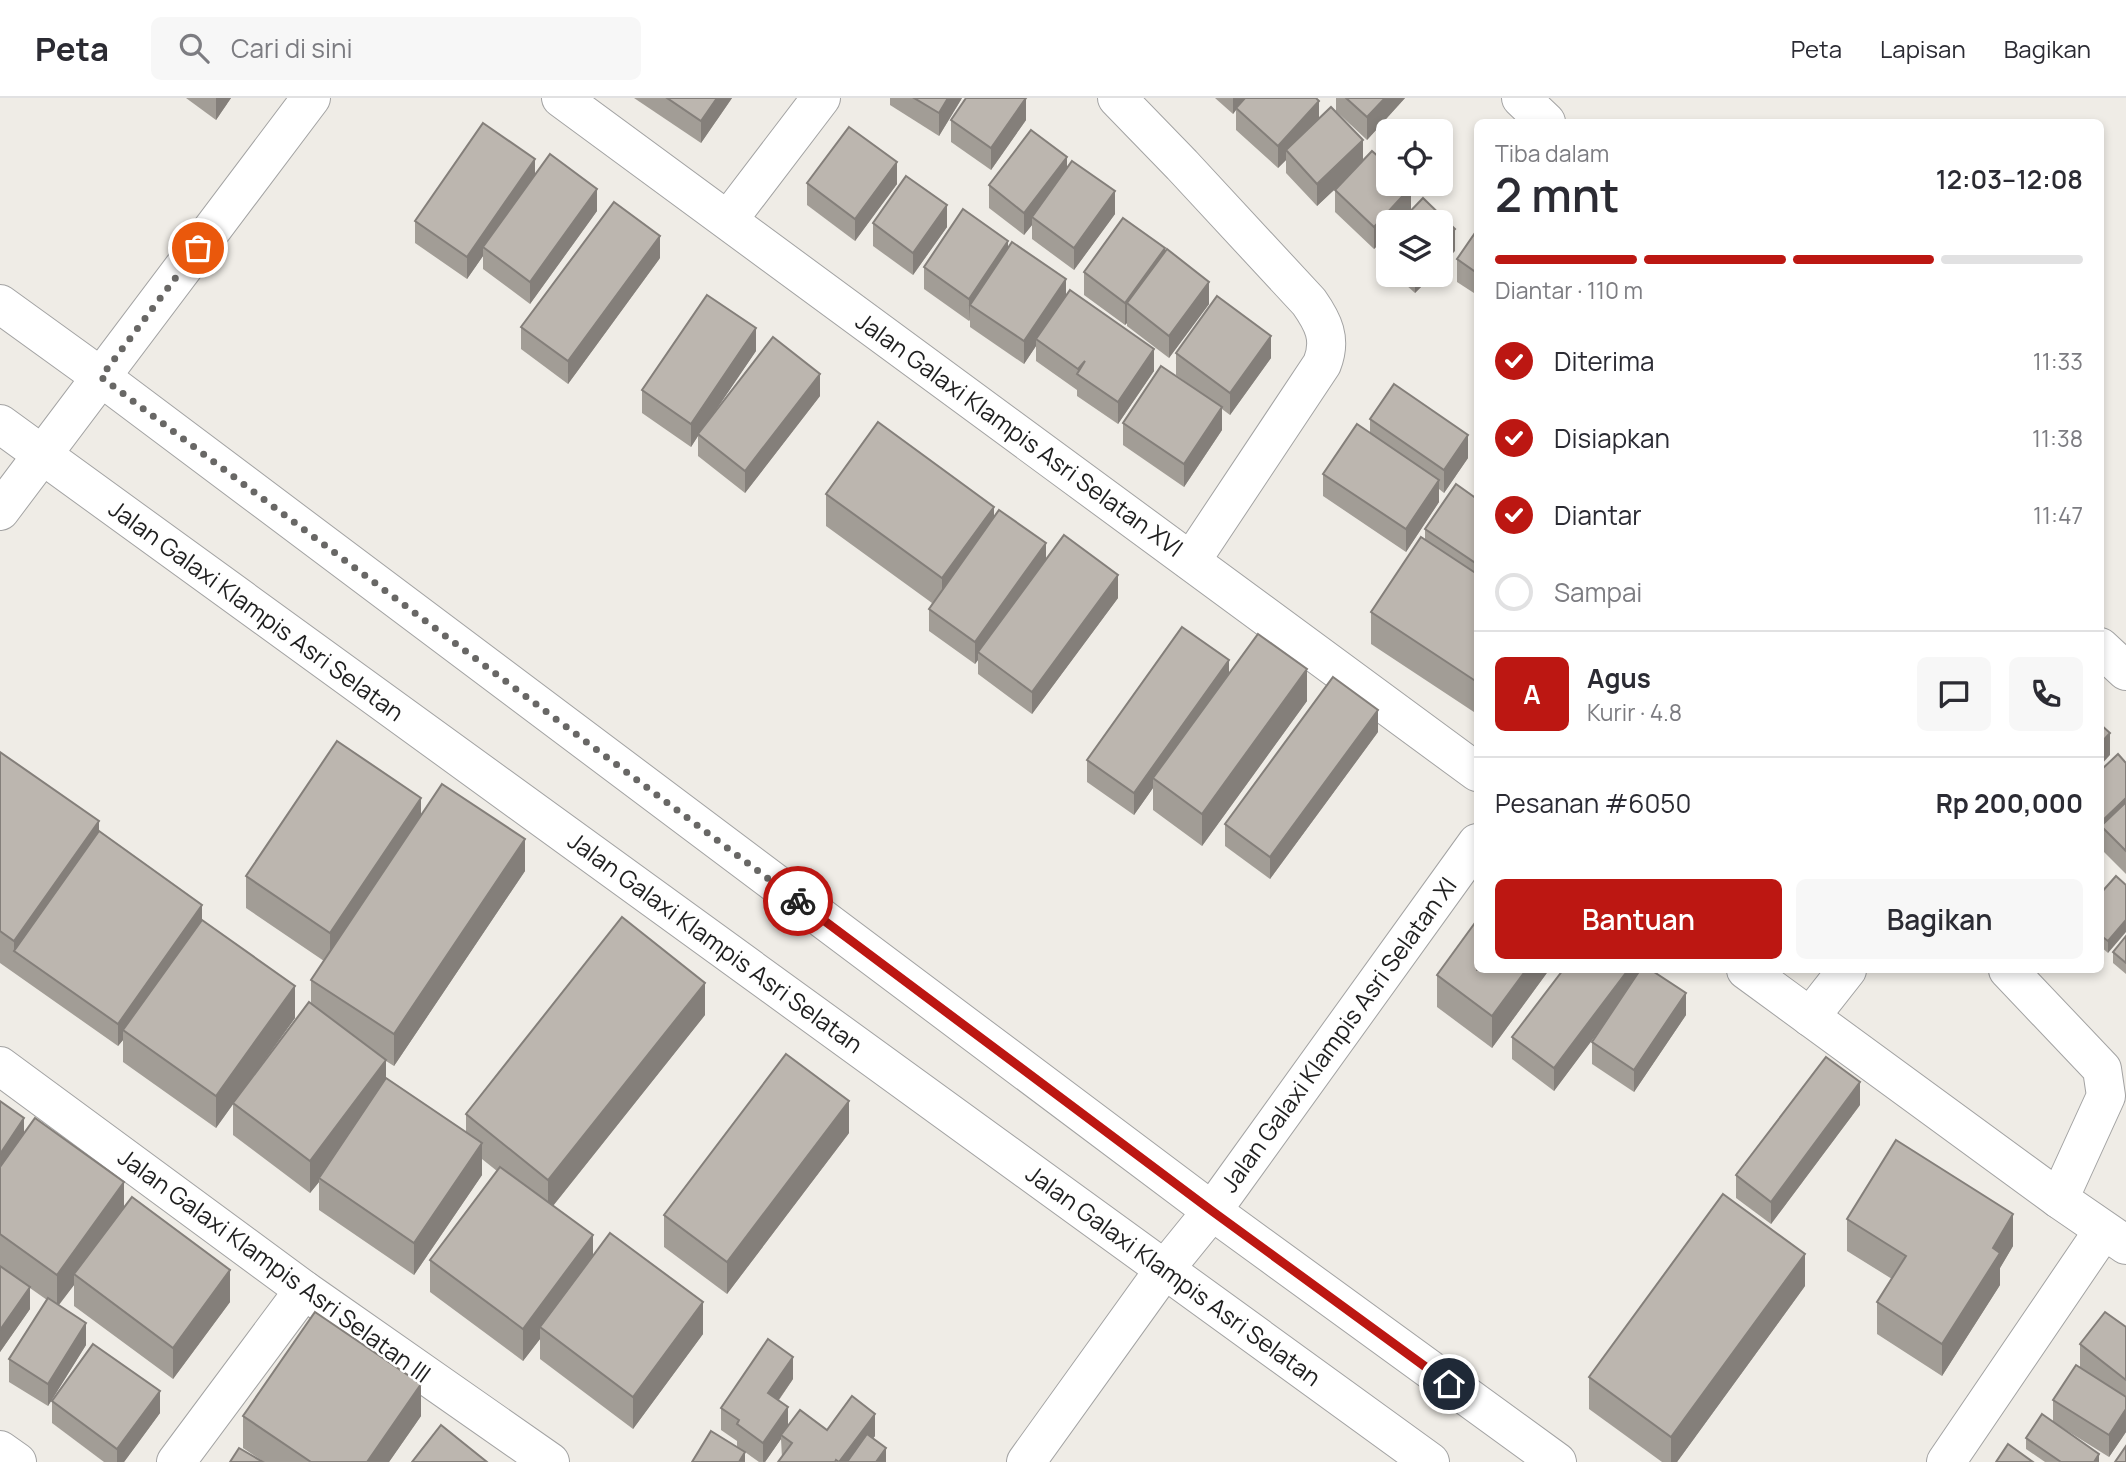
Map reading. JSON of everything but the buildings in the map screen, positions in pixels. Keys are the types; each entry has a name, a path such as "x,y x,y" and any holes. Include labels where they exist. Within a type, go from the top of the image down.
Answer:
{"street":[{"path":"0,511 312,98"},
{"name":"Jalan Galaxi Klampis Asri Selatan XVI","path":"561,98 1474,770"},
{"path":"728,220 821,98"},
{"path":"1117,98 1309,302 1321,320 1328,344 1322,364 1191,561"},
{"path":"1521,98 1543,119"},
{"path":"0,304 1212,1211 1557,1462"},
{"name":"Jalan Galaxi Klampis Asri Selatan","path":"0,424 1430,1462"},
{"path":"2104,651 2126,671"},
{"name":"Jalan Galaxi Klampis Asri Selatan XI","path":"1026,1462 1164,1270 1212,1211 1474,847"},
{"path":"1750,973 2115,1238 1947,1462"},
{"path":"1810,1017 1845,973"},
{"path":"2011,973 2102,1069 2106,1096 2059,1199"},
{"name":"Jalan Galaxi Klampis Asri Selatan III","path":"0,1066 304,1290 550,1462"},
{"path":"176,1462 304,1290"},
{"path":"0,1450 17,1462"}],"way so far":[{"path":"198,248 101,377 798,901"}],"route":[{"path":"798,901 1212,1211 1449,1384"}]}
